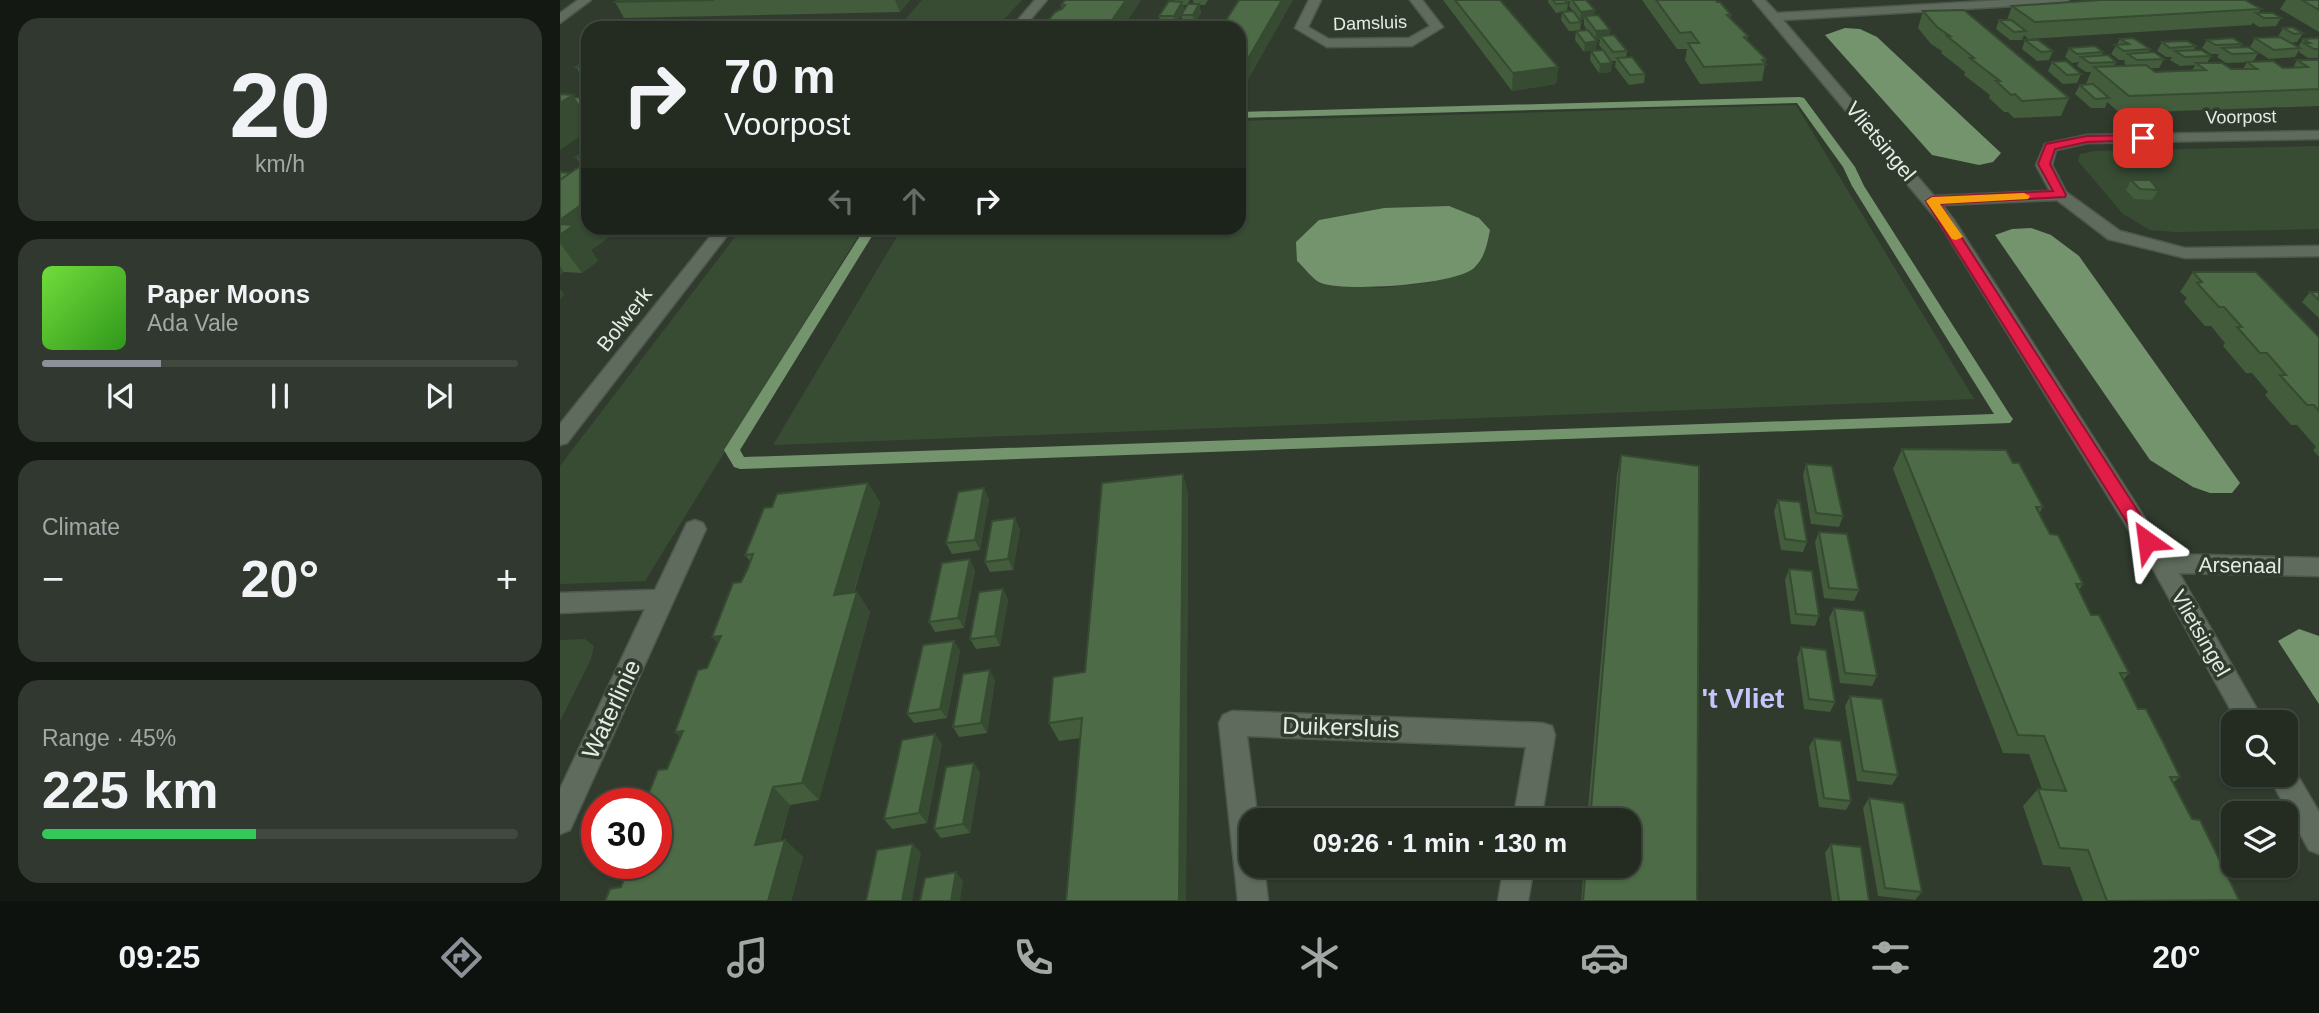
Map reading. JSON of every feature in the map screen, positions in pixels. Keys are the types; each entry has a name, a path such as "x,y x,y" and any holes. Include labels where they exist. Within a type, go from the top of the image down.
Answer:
{"street":[{"path":"560,19 586,0"},
{"path":"1023,21 1041,0"},
{"name":"Damsluis","path":"1315,0 1301,28 1327,43 1412,42 1437,27 1416,0"},
{"name":"Vlietsingel","path":"1759,0 1932,201 2094,452 2245,710"},
{"path":"1775,17 2063,0"},
{"path":"560,103 581,103"},
{"name":"Voorpost","path":"2319,135 2087,139 2050,147 2044,164 2060,195 2114,235 2185,253 2319,251"},
{"path":"1932,201 2060,195"},
{"name":"Bolwerk","path":"560,438 719,235"},
{"name":"Waterlinie","path":"560,820 695,529"},
{"name":"Arsenaal","path":"2161,563 2319,567"},
{"path":"560,603 662,598"},
{"name":"Duikersluis","path":"1242,808 1232,723 1542,735 1529,808"},
{"path":"2289,787 2319,840"},
{"name":"Duikersluis","path":"1249,878 1252,901"},
{"path":"1513,901 1517,878"}],"shaded area":[{"path":"922,0 1022,0 1002,21 904,21"},
{"path":"1845,28 1860,29 1877,37 2001,153 1993,162 1979,165 1932,155 1825,35"},
{"path":"1796,105 1974,399 773,445 898,235 1246,235 1246,121","holes":["1384,208 1433,282 1381,288 1320,283 1319,220"]},
{"path":"2319,146 2319,229 2175,232 2150,230 2123,214 2078,161 2080,154 2095,151"},
{"path":"1449,206 1479,218 1490,230 1481,260 1463,274 1424,283 1375,287 1334,286 1318,281 1297,261 1296,242 1319,220 1384,208"},
{"path":"2031,228 2051,235 2079,256 2240,483 2232,493 2210,493 2193,487 2150,460 1995,235 2012,229"},
{"path":"737,235 859,235 645,581 560,584 560,466"},
{"path":"2299,629 2319,636 2319,704 2278,641"},
{"path":"585,639 594,646 591,659 560,721 560,640"}],"building":[{"path":"617,0 714,0 615,2"},
{"path":"1065,0 1126,0 1112,20 1048,21 1065,5 1061,5"},
{"path":"1239,0 1282,0 1246,62 1246,21 1226,21"},
{"path":"1455,0 1500,0 1558,67 1513,73"},
{"path":"1553,0 1565,0 1568,3 1556,4"},
{"path":"1572,0 1586,0 1595,10 1581,12"},
{"path":"1656,0 1720,2 1731,15 1727,15 1748,36 1744,37 1766,59 1762,60 1766,64 1704,67 1688,43 1699,43 1691,32 1680,33"},
{"path":"2100,0 2245,0 2261,9 2035,22 2012,6"},
{"path":"2302,0 2319,0 2319,10"},
{"path":"1169,1 1182,2 1174,16 1159,16"},
{"path":"1188,4 1199,4 1193,15 1181,15"},
{"path":"1964,10 2069,98 2022,101 2015,94 2011,95 1996,81 2000,81 1970,58 1974,58 1937,27 1923,11"},
{"path":"1573,11 1581,22 1570,23 1562,12"},
{"path":"2256,13 2273,13 2281,18 2264,18"},
{"path":"1598,15 1610,30 1596,31 1585,16"},
{"path":"1999,20 2011,20 2026,31 2014,32"},
{"path":"2292,27 2303,33 2294,34 2283,28"},
{"path":"1588,30 1597,41 1585,43 1576,31"},
{"path":"1614,35 1627,51 1613,52 1600,36"},
{"path":"2280,37 2300,48 2274,50 2255,38"},
{"path":"2133,38 2150,49 2124,51 2115,45 2129,44 2120,39"},
{"path":"2233,38 2242,44 2216,45 2207,40"},
{"path":"2318,38 2319,49 2304,43 2310,43 2303,39"},
{"path":"2025,40 2038,40 2053,51 2041,52"},
{"path":"2187,41 2196,46 2170,48 2162,42"},
{"path":"2095,46 2103,52 2077,54 2069,48"},
{"path":"2248,47 2258,53 2232,54 2222,48"},
{"path":"1603,50 1612,63 1600,64 1591,51"},
{"path":"2201,50 2211,56 2185,57 2175,51"},
{"path":"2154,52 2164,59 2137,60 2128,54"},
{"path":"2108,55 2116,62 2090,63 2081,57"},
{"path":"1632,57 1645,74 1630,75 1617,58"},
{"path":"2297,60 2319,60 2319,89 2129,96 2094,67 2146,65 2155,72 2206,70 2196,63 2222,63 2231,69 2257,69 2247,62 2273,61 2283,68 2308,67"},
{"path":"2066,61 2081,74 2067,75 2052,62"},
{"path":"2093,84 2109,98 2095,99 2080,85"},
{"path":"560,94 573,95 560,103"},
{"path":"581,166 581,205 560,220 560,180"},
{"path":"560,172 570,173 560,180"},
{"path":"2131,180 2150,180 2158,190 2140,189"},
{"path":"560,224 574,225 560,235"},
{"path":"2193,272 2256,272 2319,337 2319,411 2314,405 2307,405 2280,375 2286,375 2267,353 2260,353 2224,307 2219,307 2197,283 2202,282"},
{"path":"2310,292 2319,292 2319,300"},
{"path":"1902,449 2006,450 2013,463 2019,463 2043,507 2036,507 2043,521 2050,534 2058,535 2083,584 2076,584 2091,615 2099,615 2129,673 2120,673 2138,709 2146,709 2180,777 2170,777 2192,819 2200,820 2221,863 2221,878 2228,878 2239,900 2107,901 2088,850 2060,848 2038,789 2066,791 2044,736 2018,735"},
{"path":"1621,455 1699,466 1697,901 1583,901 1585,878 1641,878 1641,808 1591,808"},
{"path":"1806,464 1832,466 1843,516 1816,513"},
{"path":"1183,474 1179,901 1066,901 1082,718 1049,723 1053,677 1085,672 1102,483"},
{"path":"868,483 834,595 857,592 802,783 773,787 755,845 785,840 768,901 605,901 610,889 621,887 624,879 672,879 672,788 651,788 658,770 667,769 683,731 675,732 698,670 707,668 721,636 712,637 733,583 741,582 748,568 753,554 745,555 764,508 772,507 777,494"},
{"path":"984,488 975,540 946,543 958,492"},
{"path":"1778,500 1800,502 1807,542 1785,539"},
{"path":"1015,518 1008,559 985,562 992,521"},
{"path":"1819,532 1847,534 1859,590 1829,588"},
{"path":"970,559 958,618 929,622 942,563"},
{"path":"1789,569 1812,571 1819,616 1796,614"},
{"path":"1003,589 995,636 970,639 979,592"},
{"path":"1834,608 1864,611 1877,676 1845,673"},
{"path":"954,641 940,709 907,714 923,645"},
{"path":"1801,647 1826,650 1835,702 1809,699"},
{"path":"990,670 981,723 953,727 963,674"},
{"path":"1850,696 1882,699 1898,775 1863,771"},
{"path":"935,734 919,813 884,819 902,740"},
{"path":"1814,738 1841,741 1851,801 1824,798"},
{"path":"974,763 963,824 934,829 946,767"},
{"path":"1869,798 1904,803 1922,892 1885,888"},
{"path":"913,844 902,901 866,901 877,850"},
{"path":"1831,844 1861,847 1869,901 1839,901"},
{"path":"956,872 951,901 920,901 925,878"}],"waterway":[{"path":"867,235 732,450 740,463 2005,419 1858,186 1849,167 1800,100 1246,115"}],"slow traffic":[{"path":"1956,237 1932,201 2024,196"}],"district":[{"name":"'t Vliet","path":"1743,698"}],"route":[{"path":"2143,138 2087,139 2050,147 2044,164 2060,195 1932,201 2094,452 2147,541"}]}
